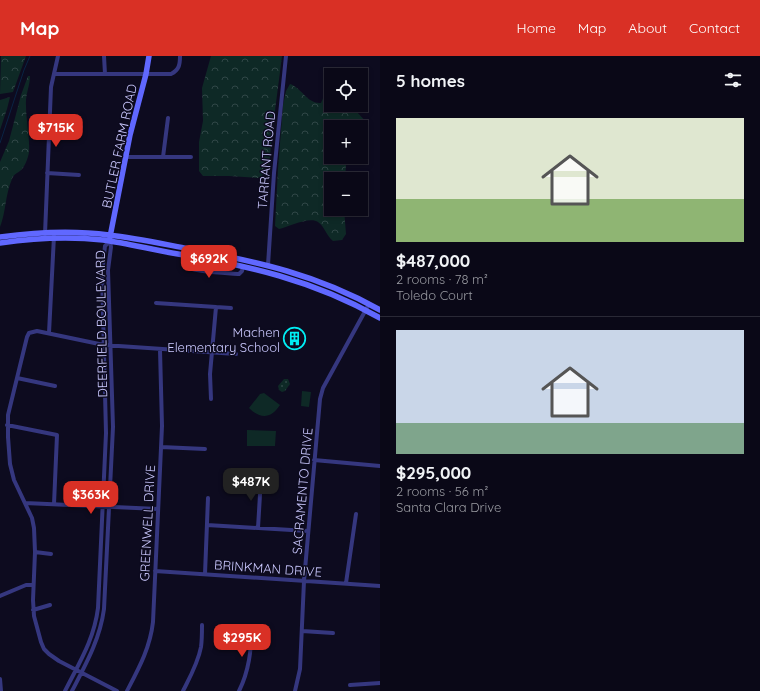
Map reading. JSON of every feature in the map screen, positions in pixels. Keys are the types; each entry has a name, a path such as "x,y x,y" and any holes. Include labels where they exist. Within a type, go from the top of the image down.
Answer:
{"main road":[{"name":"BUTLER FARM ROAD","path":"110,241 130,135 146,74 149,56"},
{"path":"54,235 75,232 110,235 268,265 323,283 367,307 380,318"},
{"path":"0,243 45,235"},
{"path":"0,237 54,235 110,241 243,266 304,283 346,300 380,310"}],"street":[{"path":"45,235 51,87 58,56"},
{"path":"104,56 105,74"},
{"path":"54,74 171,74 179,68 180,56"},
{"name":"TARRANT ROAD","path":"268,265 274,173 286,56"},
{"path":"163,157 168,118"},
{"path":"49,125 81,127"},
{"path":"126,157 191,157"},
{"path":"47,173 79,175"},
{"path":"49,333 54,235"},
{"name":"DEERFIELD BOULEVARD","path":"65,691 91,640 96,620 106,425 102,273 105,246 110,241"},
{"name":"DEERFIELD BOULEVARD","path":"72,691 97,642 103,620 113,427 108,270 111,246 110,241"},
{"path":"185,255 184,265 187,268 240,274 243,266"},
{"path":"156,303 231,308"},
{"path":"211,399 210,374 216,307"},
{"name":"SACRAMENTO DRIVE","path":"295,691 300,669 304,580 320,399 323,388 367,307"},
{"path":"117,691 52,657 44,649 41,642 33,610 35,552 34,528 32,518 12,473 7,426 27,337 32,331 49,333 104,346 236,354"},
{"name":"GREENWELL DRIVE","path":"127,691 144,659 152,632 161,447 162,410 160,350"},
{"path":"17,378 54,386"},
{"path":"7,426 57,435 54,504"},
{"path":"161,447 205,449"},
{"path":"314,460 380,466"},
{"path":"258,528 261,478"},
{"path":"205,574 208,498"},
{"path":"25,503 158,509"},
{"path":"346,583 356,514"},
{"path":"207,525 308,531"},
{"path":"35,552 51,554"},
{"name":"BRINKMAN DRIVE","path":"155,571 380,586"},
{"path":"0,596 26,585 33,585"},
{"path":"33,610 50,605"},
{"path":"183,691 195,668 199,656 202,625"},
{"path":"239,691 250,662 252,628"},
{"path":"302,631 332,632"},
{"path":"0,679 1,691"},
{"path":"350,685 380,683"}],"green space":[{"path":"1,56 26,56 13,92 0,94"},
{"path":"211,56 282,56 269,168 268,172 258,178 203,176 199,171 199,142 203,121 202,88"},
{"path":"28,76 30,76 30,80 26,102 29,152 23,167 14,175 12,179 0,227 0,162 9,141 21,95"},
{"path":"290,84 316,103 321,103 324,96 324,112 357,112 364,120 324,120 324,164 346,164 346,172 324,172 324,216 345,216 346,234 342,240 333,241 320,224 314,220 305,221 279,229 275,226 283,105 286,91"},
{"path":"10,97 7,109 0,130 0,100"},
{"path":"284,379 288,379 290,384 285,391 282,392 279,390 278,386"},
{"path":"302,391 311,392 309,407 301,406"},
{"path":"264,393 280,405 273,413 261,416 249,408 260,394"},
{"path":"247,430 276,431 275,446 247,446"}],"waterway":[{"path":"0,143 30,56"}],"place":[{"name":"Machen Elementary School","path":"295,339"}]}
